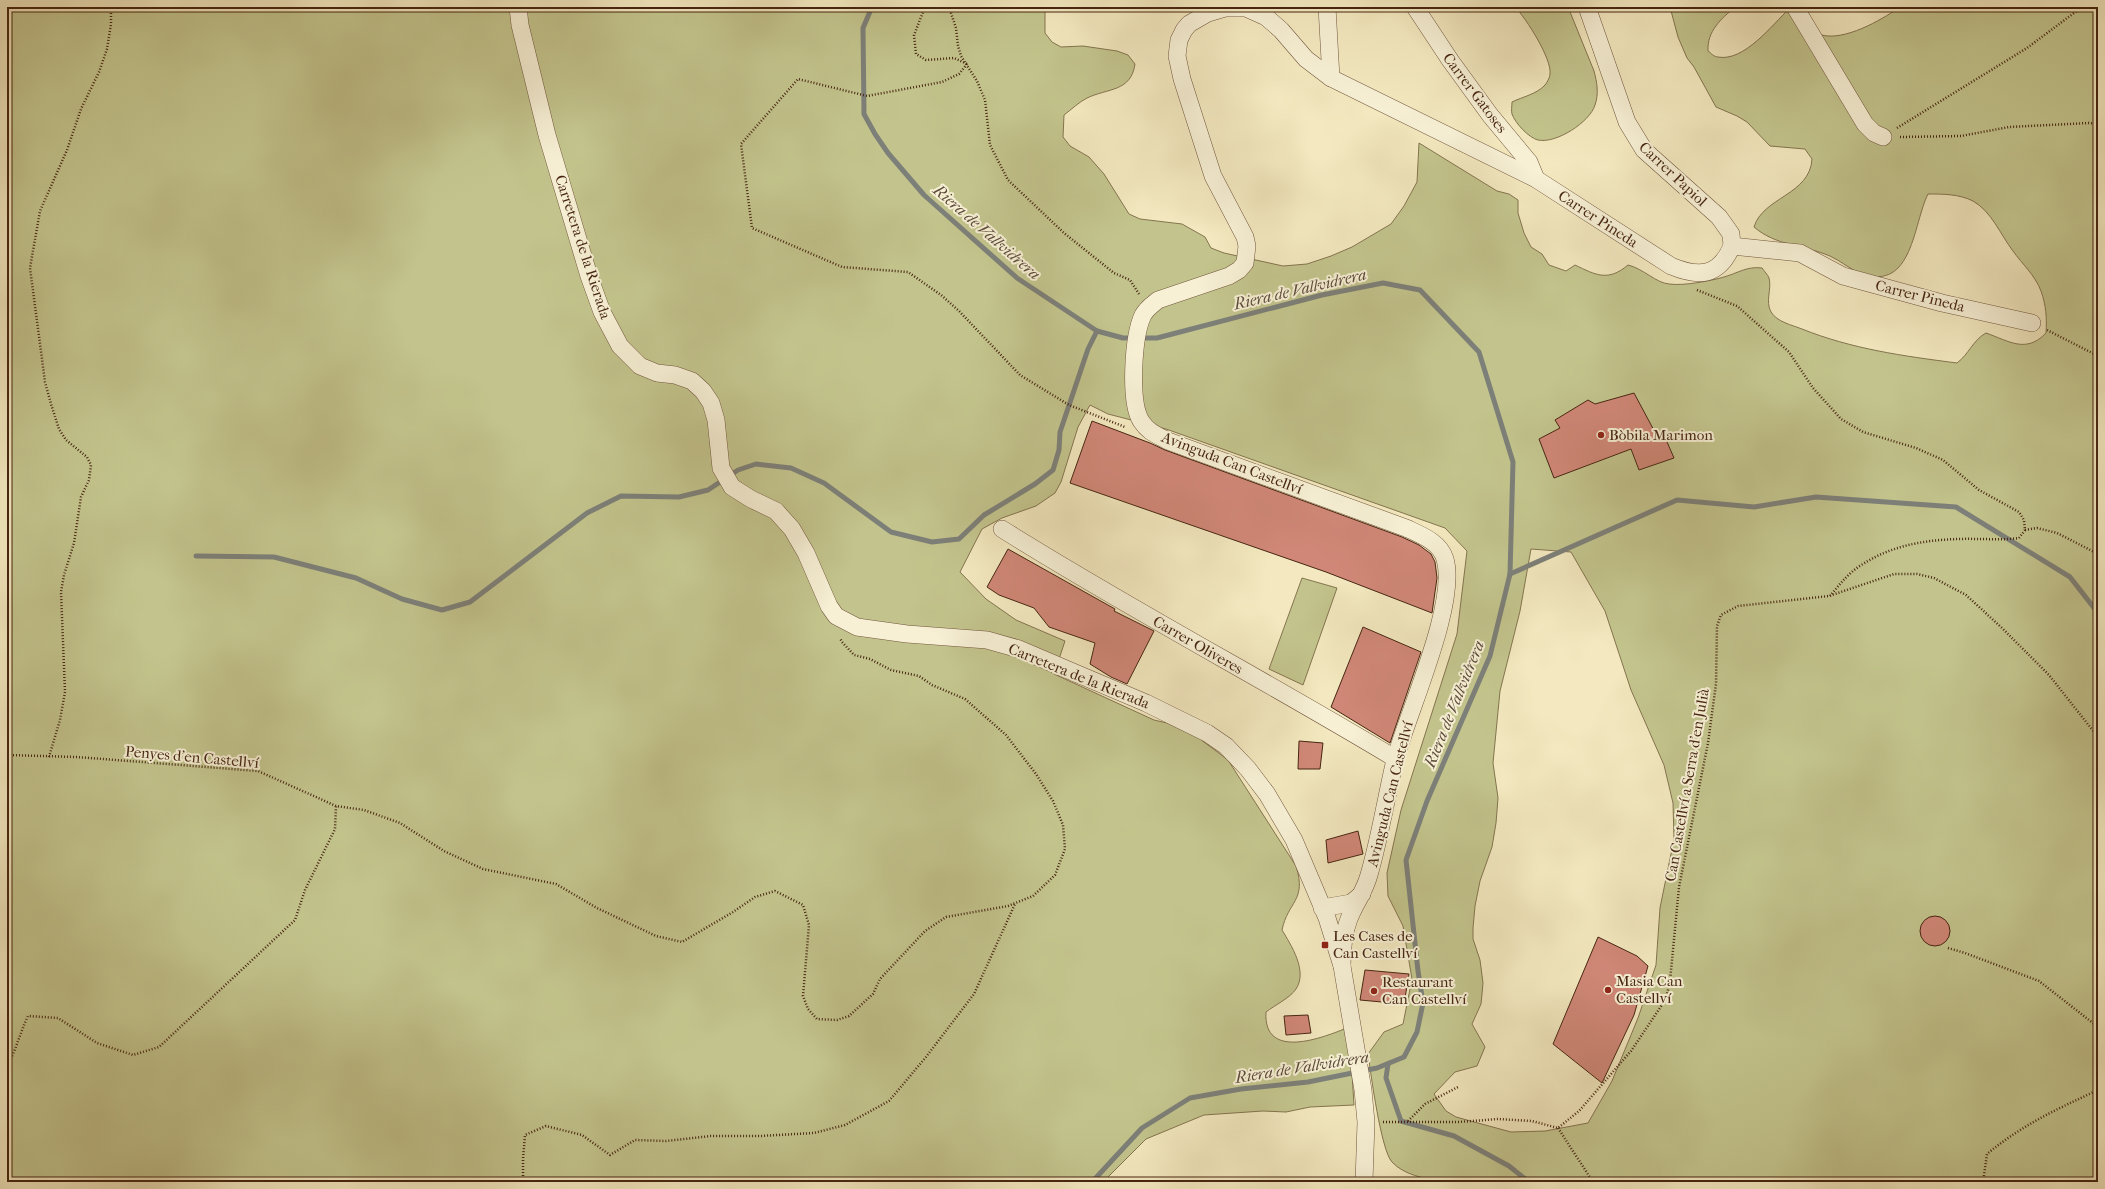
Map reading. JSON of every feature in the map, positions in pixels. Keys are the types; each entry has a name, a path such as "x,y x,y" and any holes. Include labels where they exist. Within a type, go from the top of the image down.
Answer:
{"street":[{"name":"Carretera de la Rierada","path":"518,7 520,25 547,135 602,312 620,346 640,366 657,373 675,375 692,381 703,391 711,403 716,420 720,468 732,487 750,499 776,511 792,529 806,553 829,606 836,616 857,627 907,634 987,640 1019,649 1146,703 1207,733 1226,746 1248,769 1285,821 1324,913 1342,966 1363,1090 1366,1122 1364,1182"},
{"path":"1326,7 1331,78"},
{"name":"Carrer Gatoses","path":"1415,7 1476,97 1528,162 1536,179"},
{"name":"Carrer Papiol","path":"1587,7 1627,122 1634,137 1644,150 1719,217 1731,234 1732,246"},
{"path":"1795,7 1865,124 1874,133 1883,137"},
{"name":"Carrer Pineda","path":"1149,307 1171,294 1229,276 1239,270 1245,263 1247,254 1245,237 1213,176 1182,78 1177,56 1180,40 1188,24 1208,13 1225,8 1246,8 1257,12 1274,23 1306,59 1331,78 1536,179 1672,266 1686,272 1702,274 1713,270 1728,255 1732,246 1800,253 1843,276 1942,303 2032,323"},
{"name":"Avinguda Can Castellví","path":"1149,307 1138,327 1133,394 1135,407 1141,420 1150,432 1406,528 1427,539 1441,550 1447,566 1447,578 1439,624 1396,759 1369,875 1363,893 1352,911 1344,935 1342,966"},
{"name":"Carrer Oliveres","path":"1002,529 1179,635 1314,710 1396,759"},
{"path":"1324,913 1351,903 1363,893"},
{"path":"1324,913 1340,918 1352,911"}],"path":[{"path":"49,757 60,720 65,692 61,592 64,575 74,543 81,497 89,480 91,465 86,457 66,440 59,429 51,404 44,375 30,268 40,211 67,150 82,110 100,72 107,49 111,7"},
{"path":"925,7 914,35 916,54 926,60 954,58 967,64"},
{"path":"949,7 956,28 958,46 977,81 985,100 988,136 993,153 1012,185 1048,215 1064,233 1114,273 1130,280 1149,307"},
{"path":"1883,137 2027,48 2082,7"},
{"path":"967,64 959,74 942,82 867,96 798,79 741,144 752,228 842,267 908,272 941,295 1020,375 1069,405 1093,416 1150,432"},
{"path":"1883,137 1961,136 2009,127 2088,123 2098,124"},
{"path":"1692,288 1736,306 1789,352 1813,388 1841,419 1863,432 1916,448 1943,460 1979,490 2019,512 2024,520 2025,530"},
{"path":"2032,323 2098,356"},
{"path":"1829,596 1845,578 1863,564 1904,546 1944,540 2013,539 2018,538 2025,530 2037,528 2057,533 2098,554"},
{"name":"Can Castellví a Serra d'en Julià","path":"1558,1128 1579,1111 1631,1051 1666,999 1670,981 1679,887 1710,728 1716,684 1717,626 1721,615 1738,606 1829,596 1894,574 1923,575 1934,578 1950,586 1975,603 2049,675 2098,737"},
{"name":"Penyes d'en Castellví","path":"7,755 192,765 258,772 336,806 364,810 400,823 444,851 484,869 556,884 597,908 656,936 682,942 733,912 755,896 775,891 792,898 803,906 809,925 803,996 808,1009 817,1019 837,1020 849,1016 873,994 880,979 925,931 946,917 1008,906 1032,896 1055,875 1065,848 1062,825 1053,801 1036,774 1006,736 965,698 932,685 919,676 891,670 870,659 854,655 842,642 837,629 836,616"},
{"path":"7,1067 15,1052 20,1033 28,1016 58,1018 97,1042 133,1055 159,1047 295,920 305,890 336,829 336,806"},
{"path":"523,1182 522,1159 525,1135 546,1126 582,1135 610,1155 635,1140 666,1141 711,1136 760,1136 814,1133 845,1125 889,1101 926,1057 974,994 1015,904"},
{"path":"1948,948 2039,981 2098,1027"},
{"path":"1408,1122 1425,1104 1458,1087"},
{"path":"1984,1182 1987,1154 2011,1134 2047,1114 2098,1090"},
{"path":"1366,1122 1459,1122 1498,1119 1532,1121 1558,1128 1593,1182"}],"green space":[{"path":"7,7 1045,7 1045,33 1052,42 1061,47 1083,46 1117,51 1128,55 1135,64 1133,73 1129,80 1124,84 1117,88 1087,98 1064,115 1063,137 1070,146 1089,157 1104,174 1129,214 1140,219 1182,224 1205,237 1211,248 1224,253 1283,266 1307,264 1352,247 1391,224 1404,206 1417,182 1419,143 1497,191 1509,194 1518,200 1518,213 1524,233 1531,247 1542,254 1549,265 1566,271 1575,265 1589,272 1608,275 1614,274 1628,265 1659,281 1669,284 1704,282 1747,269 1762,268 1767,274 1770,282 1769,308 1771,312 1781,321 1821,336 1859,347 1957,363 1965,356 1978,339 1986,333 2010,342 2024,344 2031,343 2039,339 2046,333 2045,306 2041,291 2032,275 2008,244 1991,217 1980,206 1968,199 1951,195 1928,194 1914,237 1901,264 1892,273 1879,277 1862,274 1830,256 1781,242 1763,233 1754,227 1759,217 1803,181 1809,171 1812,159 1805,149 1770,146 1747,122 1716,107 1694,67 1687,58 1678,37 1670,7 1735,7 1712,31 1708,44 1708,51 1714,56 1728,57 1738,54 1757,41 1789,9 1816,33 1825,36 1835,36 1856,31 1877,21 1894,11 1892,7 2098,7 2098,1182 1440,1182 1402,1170 1392,1162 1384,1143 1380,1128 1368,1054 1384,1032 1403,1024 1412,979 1403,926 1388,896 1387,873 1401,810 1457,634 1467,551 1445,528 1166,429 1108,414 1090,405 1078,427 1061,482 1055,493 1036,506 1002,518 982,529 960,572 986,599 1016,620 1065,641 1054,674 1154,720 1167,723 1200,739 1228,760 1296,866 1299,878 1298,894 1288,913 1282,930 1297,958 1300,974 1299,982 1296,989 1290,995 1266,1012 1268,1027 1274,1037 1284,1041 1297,1042 1325,1036 1349,1027 1354,1105 1310,1107 1286,1112 1263,1111 1204,1115 1146,1139 1103,1182 7,1182","holes":["1531,549 1571,552 1605,611 1631,690 1664,765 1673,803 1674,839 1660,908 1656,965 1638,1018 1612,1081 1588,1123 1545,1131 1511,1132 1456,1117 1446,1111 1434,1094 1455,1072 1477,1066 1485,1047 1472,1024 1481,1004 1483,983 1480,960 1473,939 1475,906 1480,881 1492,847 1496,823 1498,798 1493,763 1500,691 1520,611"]},
{"path":"1515,7 1568,7 1594,71 1597,92 1595,105 1592,112 1580,125 1554,139 1534,139 1523,130 1516,122 1512,114 1512,102 1542,88 1547,83 1550,74 1550,67 1543,49 1520,12"},
{"path":"1302,578 1337,588 1303,685 1269,669"}],"building":[{"name":"Bòbila Marimon","path":"1634,393 1657,436 1664,435 1674,458 1639,470 1631,449 1554,478 1539,439 1560,428 1555,420 1588,400 1595,404"},
{"path":"1092,421 1165,450 1402,537 1419,545 1431,554 1435,562 1437,578 1432,613 1326,572 1070,483"},
{"path":"1008,549 1115,609 1114,611 1154,631 1127,684 1111,677 1090,664 1095,643 1049,627 1034,608 999,595 987,587"},
{"path":"1363,627 1421,652 1390,743 1331,707"},
{"path":"1299,741 1323,743 1320,769 1298,769"},
{"path":"1358,831 1363,854 1328,863 1326,840"},
{"path":"1935,916 1946,920 1950,931 1946,942 1935,946 1924,942 1920,931 1924,920"},
{"name":"Masia Can Castellví","path":"1598,937 1637,956 1648,966 1634,1015 1602,1083 1553,1044"},
{"path":"1365,970 1409,974 1404,1004 1360,1000"},
{"path":"1308,1015 1311,1033 1286,1035 1284,1016"}],"waterway":[{"name":"Riera de Vallvidrera","path":"872,7 863,28 864,114 888,153 924,195 1017,278 1097,331 1123,338 1157,338 1322,295 1383,283 1420,290 1479,352 1513,462 1510,574 1490,656 1427,801 1406,860 1423,1003 1417,1032 1404,1057 1377,1068 1308,1082 1241,1089 1190,1098 1142,1128 1092,1182"},
{"path":"196,556 274,557 356,578 402,599 442,610 470,602 587,513 621,496 679,497 708,490 738,470 756,464 791,468 824,483 891,532 932,542 959,539 984,515 1035,484 1053,470 1059,450 1060,432 1088,349 1097,331"},
{"path":"1510,574 1677,500 1754,507 1816,497 1956,507 2070,577 2098,613"},
{"path":"1388,1064 1386,1078 1401,1121 1454,1136 1509,1166 1529,1182"}],"place":[{"name":"Bòbila Marimon","path":"1601,435"},
{"name":"Les Cases de Can Castellví","path":"1325,945"},
{"name":"Masia Can Castellví","path":"1608,990"},
{"name":"Restaurant Can Castellví","path":"1374,991"}]}
